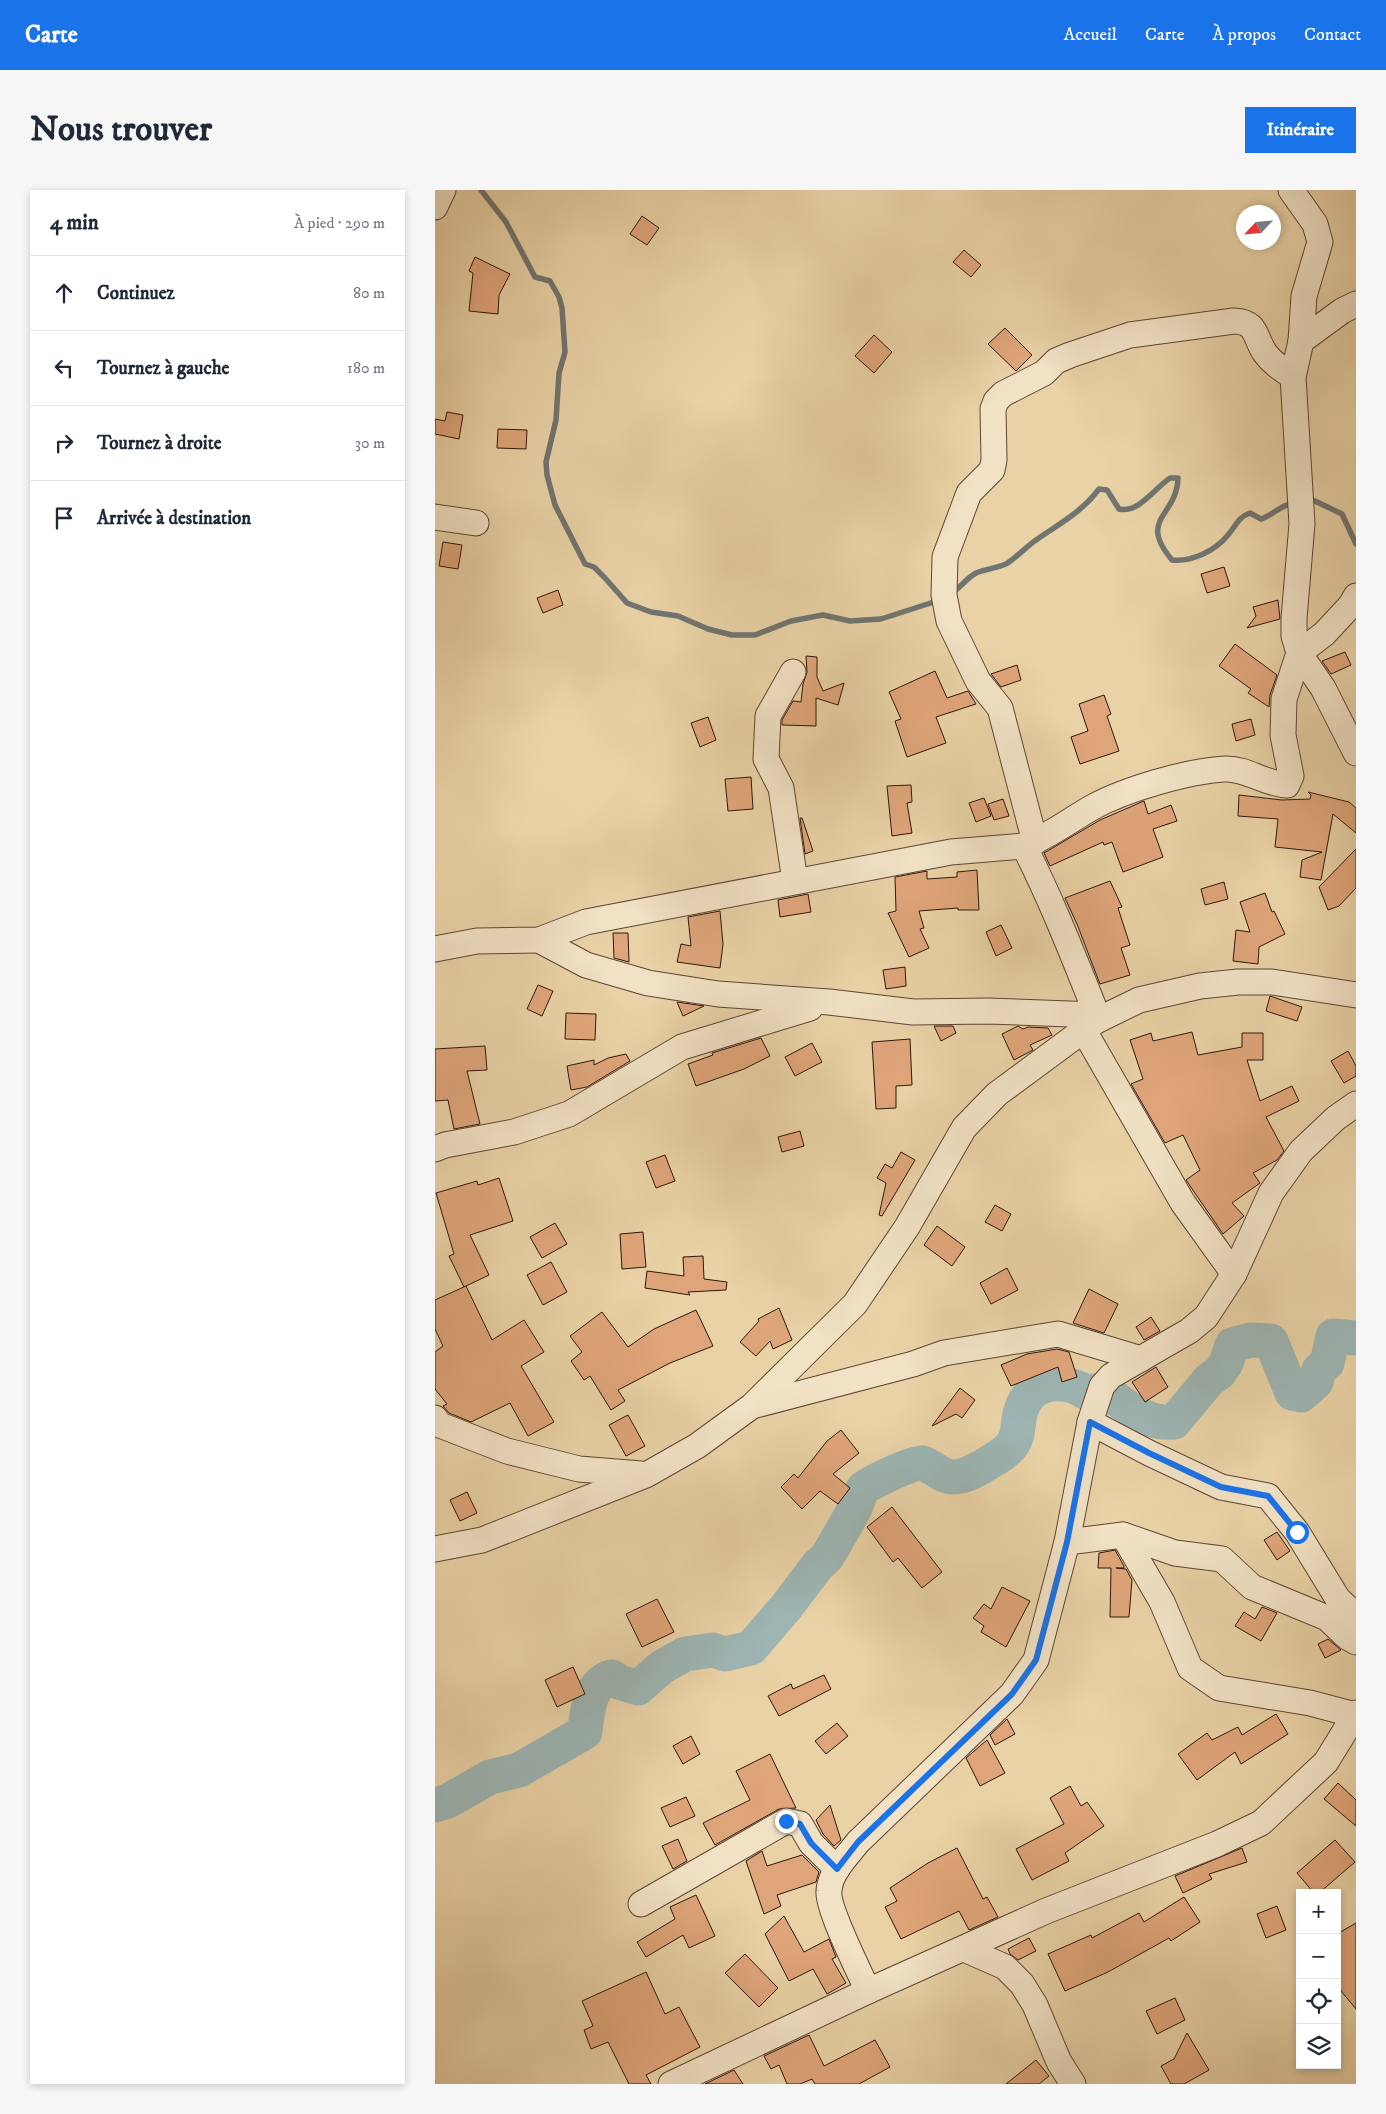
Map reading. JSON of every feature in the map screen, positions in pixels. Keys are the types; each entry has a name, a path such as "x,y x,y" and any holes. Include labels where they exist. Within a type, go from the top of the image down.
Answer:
{"street":[{"path":"435,207 443,190"},
{"path":"1291,190 1315,224 1320,242 1304,296 1301,341 1293,377 1301,524 1294,618 1295,636 1299,653 1323,688 1356,753"},
{"path":"1301,341 1342,311 1356,304"},
{"path":"1234,1274 1183,1203 1092,1022 1029,844 1000,708 979,681 949,621 944,595 945,557 969,493 992,470 994,460 993,409 996,401 1003,394 1044,373 1056,361 1130,335 1234,321 1245,322 1251,326 1268,356 1293,377"},
{"path":"435,517 476,523"},
{"path":"435,949 477,941 539,940 586,922 951,852 1029,844 1060,830 1093,807 1127,791 1225,769 1246,772 1273,785 1287,785 1291,776 1283,735 1283,699 1299,653 1324,634 1351,605 1356,596"},
{"path":"793,672 768,716 766,759 781,788 795,882"},
{"path":"539,940 587,965 648,983 718,994 829,1002 913,1012 988,1011 1092,1022"},
{"path":"435,1549 482,1540 646,1474 697,1446 752,1406 855,1304 907,1227 964,1128 997,1094 1092,1022 1147,998 1200,986 1238,982 1272,982 1356,995"},
{"path":"435,1149 514,1132 569,1114 682,1047 829,1002"},
{"path":"868,1991 831,1908 829,1890 837,1869 858,1842 1012,1694 1036,1660 1067,1542 1090,1422 1100,1390 1111,1376 1189,1331 1206,1316 1234,1274 1271,1193 1301,1151 1335,1118 1356,1104"},
{"path":"752,1406 913,1364 944,1353 1058,1334 1141,1359"},
{"path":"435,1418 440,1425 507,1451 579,1469 646,1474"},
{"path":"1090,1422 1204,1480 1221,1487 1268,1496 1297,1532 1338,1599 1356,1616"},
{"path":"1067,1542 1123,1535 1175,1553 1222,1559 1252,1587 1327,1618 1347,1637 1356,1642"},
{"path":"671,2084 868,1991 1046,1911 1217,1844 1261,1823 1326,1762 1355,1714 1310,1703 1219,1688 1190,1668 1162,1602 1123,1535"},
{"path":"641,1904 786,1821 800,1824 811,1843 837,1869"},
{"path":"964,1949 1005,1968 1022,1984 1035,2005 1059,2062 1073,2084"}],"building":[{"path":"642,216 659,228 647,245 630,234"},
{"path":"964,250 981,265 971,277 953,262"},
{"path":"475,257 510,274 499,295 498,314 469,311 473,273 469,271"},
{"path":"1005,328 1032,355 1016,371 988,344"},
{"path":"874,335 892,352 874,373 855,356"},
{"path":"447,412 463,415 459,439 435,434 435,419 445,421"},
{"path":"498,429 527,430 526,449 497,448"},
{"path":"443,542 462,545 458,569 439,566"},
{"path":"1224,567 1230,586 1207,593 1201,574"},
{"path":"558,590 563,605 543,613 537,598"},
{"path":"1278,600 1280,619 1247,628 1256,616 1253,607"},
{"path":"1235,644 1277,675 1270,695 1269,707 1248,693 1251,689 1219,666"},
{"path":"1345,652 1351,665 1331,674 1322,661"},
{"path":"806,656 817,657 817,677 823,691 844,683 838,705 816,698 816,726 782,725 782,720 793,701 801,702 803,684 807,672"},
{"path":"1017,665 1021,680 1001,687 991,674"},
{"path":"935,671 947,698 968,691 976,704 936,717 946,743 907,757 895,721 901,719 889,692"},
{"path":"1104,695 1111,714 1107,716 1119,751 1080,764 1071,737 1088,731 1079,704"},
{"path":"708,717 716,740 700,747 691,723"},
{"path":"1251,719 1255,735 1236,741 1232,724"},
{"path":"751,777 753,809 728,811 725,779"},
{"path":"911,785 912,802 907,803 912,833 892,836 887,786"},
{"path":"1308,792 1349,802 1356,808 1356,833 1333,814 1321,880 1300,877 1302,860 1322,852 1275,847 1278,819 1238,816 1239,795 1282,800 1310,799 1311,795"},
{"path":"984,798 991,816 976,822 969,803"},
{"path":"1003,799 1009,816 994,820 988,804"},
{"path":"1144,801 1148,814 1171,805 1177,821 1153,829 1163,857 1123,872 1112,842 1104,845 1103,842 1050,866 1044,853 1100,820"},
{"path":"800,818 802,818 813,851 805,854"},
{"path":"1356,849 1356,888 1339,906 1328,910 1319,887"},
{"path":"977,870 979,910 958,910 958,908 919,911 924,928 920,929 929,948 909,957 888,913 896,911 895,877 927,871 927,879 957,877 957,872"},
{"path":"1110,881 1122,907 1118,908 1130,945 1121,948 1130,975 1100,984 1065,898"},
{"path":"1224,882 1228,899 1205,905 1201,889"},
{"path":"1265,893 1272,912 1274,911 1285,934 1259,947 1258,964 1233,961 1236,930 1250,932 1240,902"},
{"path":"808,894 811,912 780,917 778,900"},
{"path":"720,911 723,944 720,968 677,962 681,944 691,946 688,917"},
{"path":"1001,925 1012,948 996,956 986,932"},
{"path":"613,933 628,933 629,962 614,958"},
{"path":"905,967 906,986 886,989 883,970"},
{"path":"538,985 553,991 542,1016 527,1009"},
{"path":"1270,996 1302,1007 1297,1021 1266,1011"},
{"path":"677,1002 704,1006 683,1016"},
{"path":"566,1013 596,1014 595,1040 565,1039"},
{"path":"934,1026 953,1026 956,1033 941,1041"},
{"path":"1018,1026 1023,1029 1028,1027 1048,1028 1052,1035 1030,1045 1033,1050 1014,1060 1002,1034"},
{"path":"1192,1032 1198,1055 1242,1047 1242,1033 1263,1033 1263,1060 1247,1060 1260,1101 1292,1086 1299,1101 1266,1117 1284,1151 1277,1160 1253,1173 1260,1183 1232,1203 1244,1216 1223,1234 1186,1180 1200,1170 1183,1135 1165,1143 1131,1084 1143,1079 1130,1040 1151,1033 1153,1041"},
{"path":"761,1038 770,1056 744,1069 696,1086 688,1064 713,1055 712,1053"},
{"path":"910,1039 912,1085 896,1086 896,1108 876,1109 872,1042"},
{"path":"812,1043 822,1062 795,1076 785,1057"},
{"path":"485,1046 487,1070 467,1071 480,1124 454,1129 448,1100 435,1101 435,1049"},
{"path":"1348,1051 1356,1066 1356,1076 1344,1083 1331,1061"},
{"path":"626,1054 630,1061 587,1087 571,1090 567,1066 594,1060 594,1065 608,1058"},
{"path":"800,1131 804,1146 782,1152 778,1137"},
{"path":"901,1152 915,1160 882,1216 879,1215 886,1183 877,1178 885,1164 892,1168"},
{"path":"665,1155 675,1181 656,1188 646,1162"},
{"path":"499,1178 513,1221 470,1235 489,1275 464,1287 449,1256 454,1254 436,1193 477,1181 478,1185"},
{"path":"995,1205 1011,1214 1002,1231 985,1222"},
{"path":"555,1223 567,1244 542,1258 530,1237"},
{"path":"937,1226 965,1247 952,1266 924,1245"},
{"path":"643,1232 646,1267 622,1269 620,1234"},
{"path":"703,1256 704,1279 727,1282 726,1290 688,1292 690,1295 645,1288 647,1271 684,1276 683,1257"},
{"path":"551,1262 567,1292 543,1305 527,1275"},
{"path":"1007,1268 1018,1290 991,1304 980,1283"},
{"path":"466,1286 492,1340 524,1320 544,1352 521,1366 554,1422 528,1436 510,1403 471,1422 449,1413 443,1406 447,1404 435,1389 435,1352 443,1346 435,1329 435,1300"},
{"path":"1089,1289 1118,1304 1104,1333 1073,1323"},
{"path":"779,1308 792,1340 773,1349 770,1341 756,1356 740,1342 759,1321 758,1319"},
{"path":"696,1310 713,1346 670,1363 618,1390 625,1401 611,1410 590,1376 584,1380 571,1361 582,1352 570,1336 602,1312 628,1347 654,1329"},
{"path":"1151,1317 1160,1331 1144,1340 1136,1327"},
{"path":"1057,1349 1069,1352 1077,1377 1062,1382 1058,1367 1011,1386 1001,1365 1027,1354"},
{"path":"1156,1367 1168,1387 1145,1402 1132,1382"},
{"path":"960,1388 975,1400 962,1418 956,1414 932,1426"},
{"path":"628,1415 645,1446 626,1456 609,1425"},
{"path":"841,1430 859,1453 833,1474 850,1488 838,1504 820,1491 802,1509 781,1487 794,1474 798,1478 827,1441"},
{"path":"467,1492 477,1513 460,1521 450,1500"},
{"path":"892,1507 942,1572 922,1588 898,1558 893,1562 867,1527"},
{"path":"1277,1532 1290,1551 1277,1560 1264,1540"},
{"path":"1115,1550 1124,1566 1124,1568 1116,1568 1126,1569 1132,1580 1129,1617 1110,1617 1111,1568 1098,1568 1099,1553"},
{"path":"1002,1587 1030,1601 1006,1647 981,1632 984,1626 973,1618 984,1604 991,1609"},
{"path":"657,1599 674,1632 642,1647 626,1614"},
{"path":"1262,1607 1277,1613 1261,1641 1235,1626 1244,1612 1255,1619"},
{"path":"1328,1639 1341,1650 1325,1658 1318,1644"},
{"path":"573,1667 585,1694 557,1707 545,1680"},
{"path":"824,1675 831,1689 779,1716 768,1696 791,1684 793,1689"},
{"path":"1276,1714 1288,1734 1241,1764 1235,1752 1197,1780 1178,1754 1207,1733 1212,1740 1238,1727 1242,1735"},
{"path":"1007,1719 1015,1734 995,1745 990,1735"},
{"path":"837,1723 848,1736 826,1754 815,1741"},
{"path":"691,1736 700,1754 683,1764 673,1746"},
{"path":"987,1740 1005,1773 980,1786 966,1758"},
{"path":"770,1754 796,1808 779,1809 715,1845 703,1823 750,1800 736,1771"},
{"path":"1338,1783 1356,1800 1356,1826 1324,1799"},
{"path":"1070,1786 1081,1806 1087,1802 1104,1826 1065,1853 1069,1861 1032,1880 1016,1849 1064,1824 1050,1798"},
{"path":"686,1797 695,1816 670,1827 661,1808"},
{"path":"830,1805 841,1840 834,1846 823,1834 816,1820"},
{"path":"678,1839 687,1861 673,1869 662,1846"},
{"path":"1335,1840 1355,1862 1324,1889 1311,1889 1297,1873"},
{"path":"957,1848 983,1899 987,1897 998,1917 969,1930 959,1911 901,1939 885,1907 897,1901 890,1888 928,1863"},
{"path":"1242,1848 1247,1862 1209,1874 1212,1879 1183,1893 1175,1876"},
{"path":"762,1851 767,1866 802,1855 819,1872 816,1882 777,1895 781,1906 764,1914 746,1861"},
{"path":"696,1895 715,1936 689,1948 683,1935 646,1957 637,1942 675,1919 670,1907"},
{"path":"1184,1897 1200,1922 1171,1941 1169,1938 1108,1972 1065,1991 1048,1954 1091,1935 1092,1938 1139,1913 1144,1922"},
{"path":"1277,1906 1286,1930 1266,1938 1257,1914"},
{"path":"784,1916 804,1952 829,1939 836,1957 832,1959 846,1983 827,1994 813,1969 789,1981 765,1934"},
{"path":"1356,1923 1356,2009 1341,1991 1341,1932"},
{"path":"1029,1938 1036,1951 1018,1960 1010,1954 1008,1949"},
{"path":"745,1954 778,1988 759,2007 725,1973"},
{"path":"646,1972 665,2014 679,2007 700,2047 646,2075 651,2084 629,2084 608,2042 591,2049 584,2030 593,2026 582,2001"},
{"path":"1175,1998 1185,2020 1157,2034 1146,2011"},
{"path":"1187,2033 1209,2070 1184,2084 1171,2084 1161,2066 1174,2059"},
{"path":"809,2035 824,2066 875,2040 890,2067 859,2084 815,2084 812,2079 800,2084 787,2084 779,2065 771,2069 764,2056"},
{"path":"1036,2060 1049,2076 1039,2084 1006,2084"},
{"path":"734,2070 743,2084 705,2084"}],"waterway":[{"path":"481,190 506,222 535,277 550,281 559,297 562,308 565,352 559,373 556,420 546,462 547,475 555,505 585,564 594,567 627,603 651,612 678,616 708,629 732,635 755,635 791,621 823,615 850,621 881,619 940,600"},
{"path":"950,594 976,573 1010,562 1036,540 1078,511 1099,489 1107,490 1119,509 1126,510 1140,504 1170,478 1178,478 1172,501 1158,526 1158,535 1162,546 1172,560 1195,557 1217,546 1231,532 1240,519 1250,513 1261,519 1286,505 1295,503"},
{"path":"1307,502 1315,501 1342,514 1356,544"},
{"path":"435,1805 448,1801 490,1777 519,1770 585,1732 588,1707 598,1685 604,1680 612,1677 619,1682 638,1688 662,1667 685,1654 713,1650 725,1654 751,1648 787,1606 818,1565 827,1557 854,1510 863,1489 891,1473 922,1463 949,1477 965,1475 982,1467 998,1457 1012,1444 1016,1438 1023,1405 1028,1397 1042,1386 1051,1384 1068,1385 1085,1392 1104,1390 1144,1417 1163,1422 1174,1422 1209,1380 1220,1372 1226,1363 1232,1345 1251,1340 1271,1341 1292,1393 1301,1395 1316,1382 1319,1370 1327,1363 1333,1336 1356,1338"}],"route":[{"path":"786,1821 800,1824 811,1843 837,1869 858,1842 1012,1694 1036,1660 1067,1542 1090,1422 1195,1476 1221,1487 1268,1496 1297,1532"}]}
